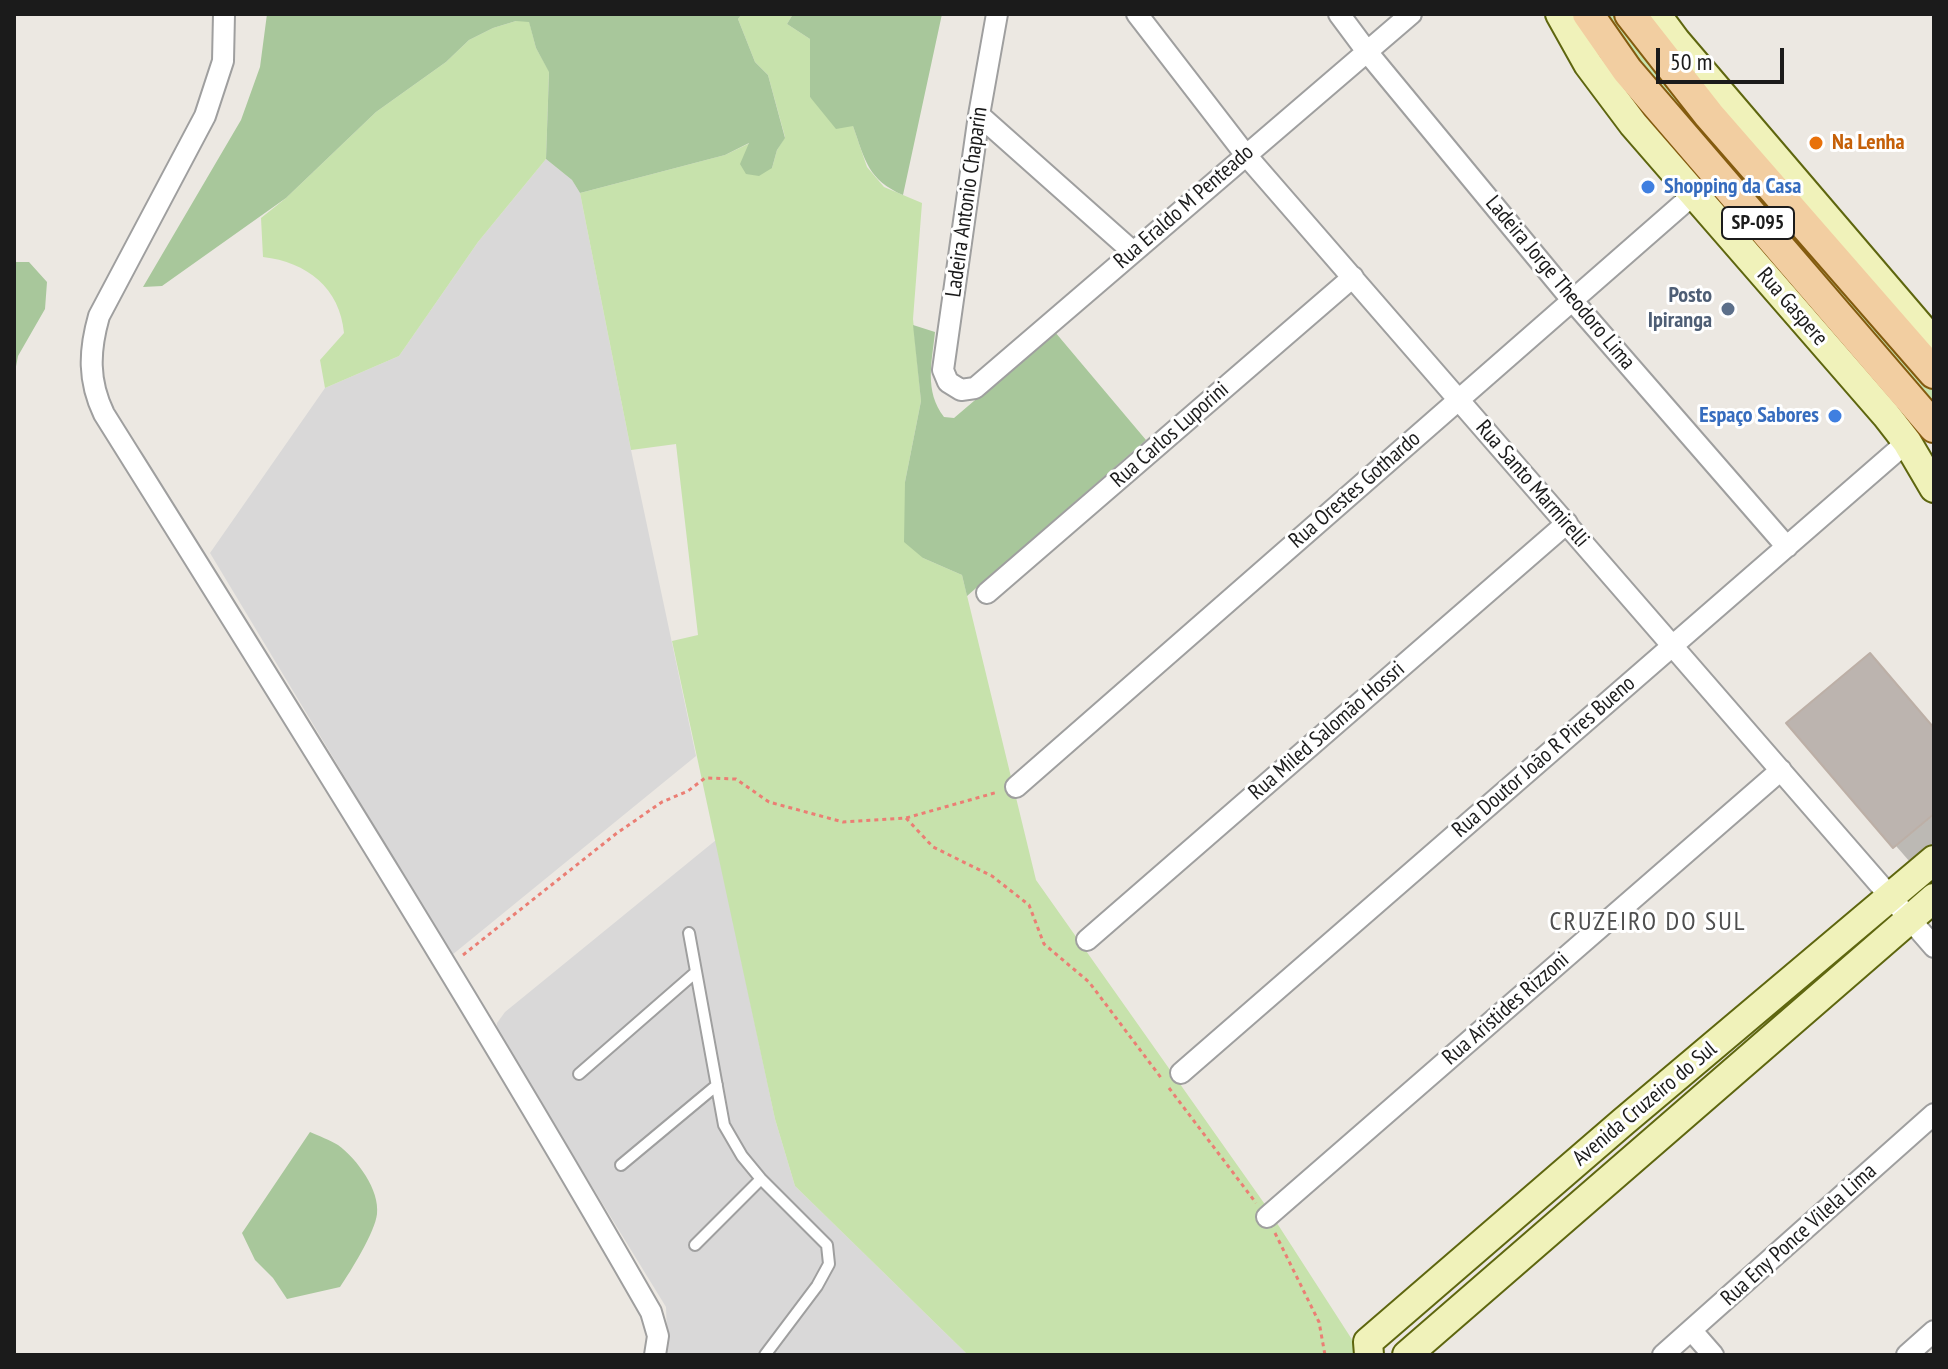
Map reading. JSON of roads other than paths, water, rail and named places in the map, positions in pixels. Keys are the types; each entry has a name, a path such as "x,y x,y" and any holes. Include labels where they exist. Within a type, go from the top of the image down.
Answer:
{"main road":[{"name":"SP-095","path":"1588,14 1627,70 1934,427"},
{"name":"SP-095","path":"1630,14 1709,115 1934,373"}],"street":[{"path":"224,14 223,61 205,116 99,316 91,352 95,394 556,1146 651,1312 658,1336 655,1355"},
{"name":"Ladeira Antonio Chaparin","path":"954,387 943,370 979,115 997,14"},
{"name":"Rua Santo Marmirelli","path":"1137,14 1245,154 1934,947"},
{"name":"Ladeira Jorge Theodoro Lima","path":"1339,14 1572,300 1787,547"},
{"name":"Rua Eraldo M Penteado","path":"954,387 961,390 975,388 1411,14"},
{"name":"Rua Gaspere","path":"1560,14 1588,64 1615,100 1907,442 1934,488"},
{"path":"1656,14 1934,343"},
{"path":"979,115 1132,251"},
{"name":"Rua Orestes Gothardo","path":"1016,787 1694,194"},
{"name":"Rua Carlos Luporini","path":"987,593 1353,277"},
{"name":"Rua Doutor João R Pires Bueno","path":"1181,1073 1907,442"},
{"name":"Rua Miled Salomão Hossri","path":"1087,940 1567,523"},
{"name":"Rua Aristides Rizzoni","path":"1267,1217 1781,770"},
{"name":"Avenida Cruzeiro do Sul","path":"1369,1355 1368,1342 1934,860"},
{"name":"Avenida Cruzeiro do Sul","path":"1407,1355 1934,898"},
{"name":"Rua Eny Ponce Vilela Lima","path":"1663,1355 1934,1114"},
{"path":"1623,1122 1646,1148"},
{"path":"1692,1331 1713,1355"},
{"path":"1907,1355 1934,1331"}],"lane":[{"path":"689,933 724,1125 742,1156 761,1179 827,1245 829,1264 817,1286 765,1355"},
{"path":"579,1074 696,972"},
{"path":"621,1165 717,1085"},
{"path":"695,1245 761,1179"}],"place":[{"name":"Na Lenha","path":"1816,143"},
{"name":"Shopping da Casa","path":"1648,187"},
{"name":"Posto Ipiranga","path":"1728,309"},
{"name":"Espaço Sabores","path":"1835,416"}],"district":[{"name":"CRUZEIRO DO SUL","path":"1648,923"}]}
